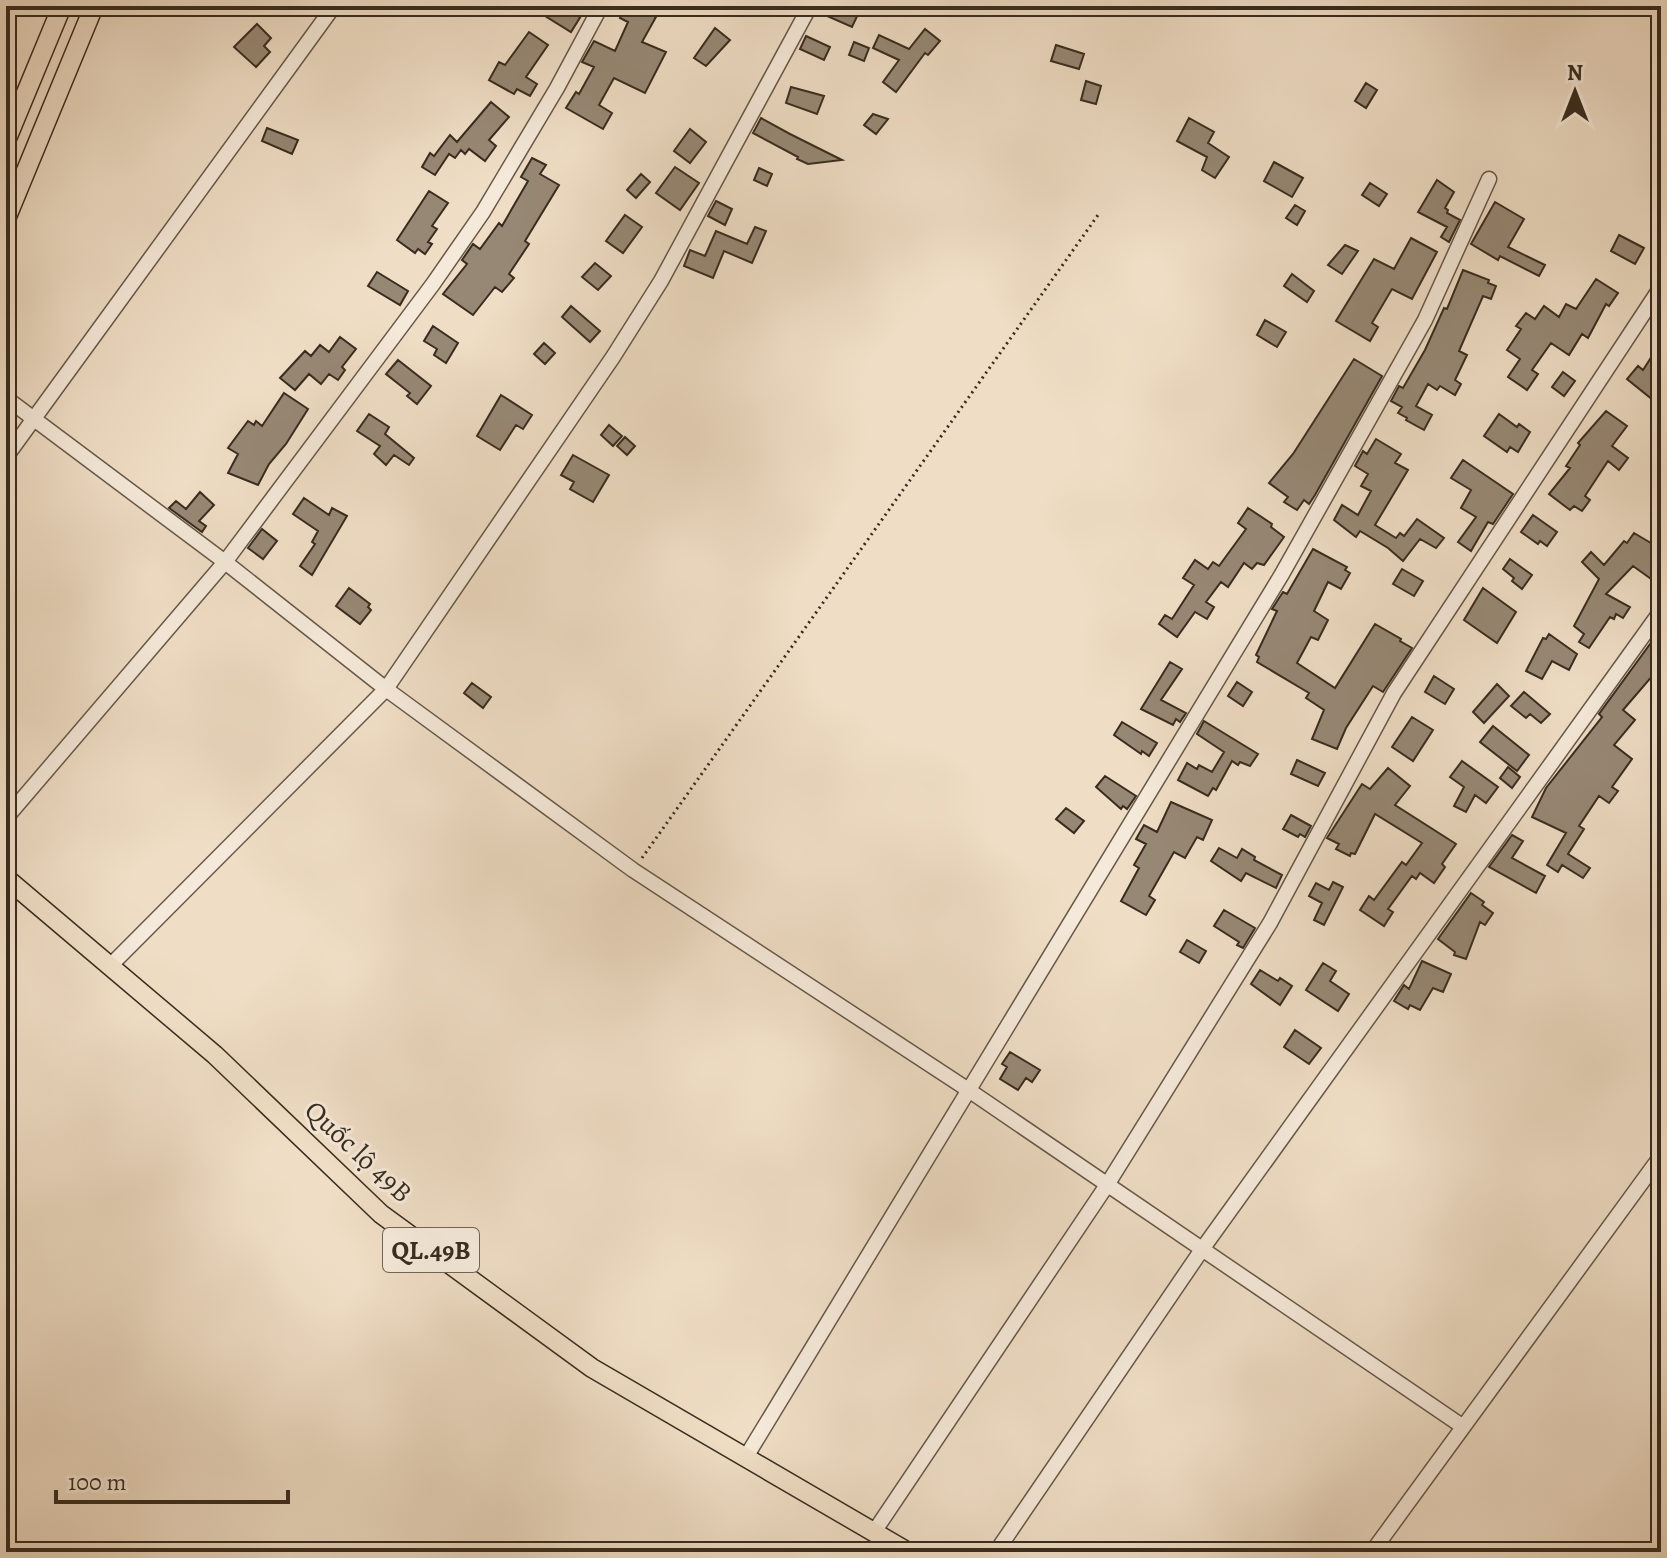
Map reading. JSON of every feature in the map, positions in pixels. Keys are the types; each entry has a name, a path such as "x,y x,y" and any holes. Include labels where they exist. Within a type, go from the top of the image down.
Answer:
{"main road":[{"path":"6,141 62,6"},
{"path":"6,219 94,6"},
{"name":"Quốc lộ 49B","path":"6,878 215,1055 381,1214 592,1368 908,1552"}],"street":[{"path":"6,457 334,6"},
{"path":"6,818 225,562 483,212 557,88 601,6"},
{"path":"110,966 386,689 613,357 661,281 810,6"},
{"path":"746,1457 1282,574 1438,293 1489,179"},
{"path":"874,1532 1107,1185 1289,891 1394,693 1661,287"},
{"path":"6,398 225,562 386,689 633,870 967,1089 1462,1426"},
{"path":"996,1552 1203,1248 1660,615"},
{"path":"1372,1552 1661,1156"}],"path":[{"path":"633,870 1098,215"}],"building":[{"path":"529,6 575,6 584,11 571,32"},
{"path":"626,6 636,6 656,17 642,42 666,52 645,93 614,78 599,105 612,113 603,129 566,108 576,92 579,94 594,67 582,62 594,41 615,51 628,22 620,18"},
{"path":"820,6 851,6 860,10 852,27 818,12"},
{"path":"257,24 271,38 264,46 270,52 256,67 234,47"},
{"path":"715,28 730,40 706,66 694,58"},
{"path":"925,29 940,41 928,55 925,53 896,92 883,82 899,60 873,48 879,35 909,49"},
{"path":"529,32 548,45 526,77 537,84 530,96 517,89 514,94 489,80 499,62 505,65"},
{"path":"806,36 830,47 824,60 800,49"},
{"path":"854,42 869,48 864,61 849,55"},
{"path":"1056,45 1084,54 1079,69 1051,61"},
{"path":"1086,81 1101,86 1096,104 1081,100"},
{"path":"1366,83 1377,90 1366,108 1355,101"},
{"path":"791,87 824,96 817,114 786,103"},
{"path":"491,102 509,117 489,140 496,146 485,161 469,149 465,154 461,150 455,158 449,154 435,175 422,167 430,153 434,156 450,135 457,142"},
{"path":"873,114 888,119 876,134 864,125"},
{"path":"761,118 842,160 808,164 797,159 753,133"},
{"path":"1189,118 1214,132 1208,143 1229,157 1215,178 1202,170 1207,157 1177,141"},
{"path":"267,128 298,140 292,154 262,141"},
{"path":"690,129 706,142 690,163 674,151"},
{"path":"532,158 546,165 540,174 559,185 525,241 529,244 509,274 514,278 502,292 495,287 473,315 443,294 467,264 462,260 473,244 480,249 499,223 502,226 528,181 521,177"},
{"path":"1274,162 1303,178 1292,197 1264,181"},
{"path":"675,167 699,183 680,210 656,193"},
{"path":"759,168 772,174 767,186 754,180"},
{"path":"641,174 650,182 636,198 627,190"},
{"path":"1437,180 1454,192 1445,208 1447,213 1460,220 1449,242 1441,237 1447,227 1418,212"},
{"path":"1370,183 1387,194 1379,206 1362,195"},
{"path":"429,191 448,203 432,226 437,229 428,242 432,244 425,254 418,249 415,253 397,240"},
{"path":"716,201 732,209 725,225 708,216"},
{"path":"1495,202 1524,219 1508,247 1545,265 1539,276 1500,256 1498,260 1471,244"},
{"path":"1295,205 1305,211 1297,225 1286,218"},
{"path":"625,215 642,227 623,253 606,241"},
{"path":"755,227 766,231 752,263 724,251 713,278 684,266 690,250 705,256 716,231 747,244"},
{"path":"1619,235 1644,248 1635,264 1611,251"},
{"path":"1411,238 1437,252 1412,299 1392,289 1372,323 1378,327 1370,341 1336,321 1374,259 1394,269"},
{"path":"1345,245 1358,251 1342,274 1328,265"},
{"path":"595,263 611,276 598,290 582,277"},
{"path":"1463,270 1496,286 1491,299 1483,296 1459,351 1467,355 1455,380 1461,384 1455,395 1440,386 1437,390 1428,384 1416,406 1432,415 1424,430 1398,413 1402,407 1391,401 1399,386 1403,388 1425,350"},
{"path":"377,272 408,291 400,305 368,286"},
{"path":"1292,274 1314,291 1307,302 1284,286"},
{"path":"1596,279 1618,293 1609,306 1606,304 1588,338 1582,334 1569,355 1551,343 1532,370 1538,374 1527,390 1508,377 1520,359 1507,350 1521,329 1516,326 1526,313 1535,319 1544,306 1559,317 1566,304 1576,309"},
{"path":"571,306 600,331 590,342 562,317"},
{"path":"1265,320 1286,332 1277,347 1257,335"},
{"path":"433,326 458,343 446,363 434,355 437,349 424,341"},
{"path":"340,337 356,349 342,367 345,370 338,380 329,374 321,384 309,374 295,390 280,378 305,351 311,356 320,345 329,352"},
{"path":"1661,342 1661,390 1653,400 1627,379 1638,366 1643,370"},
{"path":"544,343 555,353 545,364 534,354"},
{"path":"1354,359 1382,376 1315,495 1309,504 1304,500 1297,510 1284,502 1288,497 1269,483 1293,454"},
{"path":"398,360 431,386 417,404 407,396 410,393 386,374"},
{"path":"1563,372 1575,381 1564,396 1552,387"},
{"path":"284,393 308,409 258,485 228,473 238,454 228,448 248,421 254,425 256,421 262,426"},
{"path":"501,395 532,415 523,429 516,425 500,450 477,436"},
{"path":"1606,411 1627,426 1612,446 1628,458 1619,470 1608,461 1585,496 1590,500 1582,511 1574,506 1570,510 1549,494 1570,468 1566,466 1580,445 1578,443"},
{"path":"369,414 389,427 385,434 414,458 409,465 394,455 386,465 374,454 380,446 357,431"},
{"path":"1499,414 1530,432 1518,452 1510,447 1507,452 1484,436"},
{"path":"609,425 622,436 613,446 601,435"},
{"path":"625,437 635,446 627,455 617,446"},
{"path":"1376,439 1401,454 1395,463 1408,470 1375,525 1396,538 1400,533 1404,536 1417,519 1444,538 1436,548 1420,539 1403,561 1360,531 1356,537 1334,520 1342,505 1358,515 1371,491 1361,486 1368,474 1355,466 1363,451 1367,454"},
{"path":"573,455 609,475 593,502 570,489 574,482 561,475"},
{"path":"1463,460 1513,494 1493,524 1488,522 1471,551 1458,542 1476,517 1461,508 1471,490 1451,478"},
{"path":"200,492 214,505 199,521 206,526 202,532 169,508 176,501 186,509"},
{"path":"304,498 329,515 332,508 347,516 312,575 300,566 315,544 312,542 318,531 293,514"},
{"path":"1248,508 1272,524 1271,527 1284,537 1264,565 1257,563 1252,569 1244,563 1228,587 1221,582 1206,602 1214,607 1207,619 1195,612 1177,637 1159,624 1165,615 1172,619 1194,585 1183,578 1195,560 1208,569 1213,562 1219,566 1246,529 1238,523"},
{"path":"1533,515 1557,532 1547,546 1540,541 1538,544 1521,532"},
{"path":"262,529 277,541 263,559 248,548"},
{"path":"1634,533 1656,546 1653,551 1661,557 1661,586 1633,566 1606,594 1630,607 1623,618 1616,614 1614,619 1610,617 1589,648 1579,642 1584,634 1574,626 1599,579 1582,562 1591,552 1604,565"},
{"path":"1313,549 1347,567 1345,570 1350,573 1341,589 1328,582 1314,611 1328,620 1318,640 1311,637 1297,663 1335,688 1375,624 1412,648 1383,692 1373,686 1346,728 1337,749 1312,739 1324,710 1306,698 1309,693 1257,662 1259,657 1256,655 1277,611 1272,609 1283,592 1287,594"},
{"path":"1510,559 1532,575 1522,589 1503,569"},
{"path":"1402,569 1423,581 1414,596 1393,584"},
{"path":"349,588 370,604 368,607 371,610 360,624 336,606"},
{"path":"1483,588 1516,612 1497,643 1464,620"},
{"path":"1661,629 1661,681 1653,675 1623,710 1635,720 1614,745 1632,759 1612,787 1618,791 1609,803 1599,796 1579,826 1584,829 1568,854 1590,868 1583,878 1562,865 1558,872 1547,865 1566,833 1532,817 1546,788 1602,717 1599,714"},
{"path":"1549,634 1577,654 1569,670 1552,661 1542,679 1526,671 1543,638 1546,639"},
{"path":"1170,662 1182,669 1161,700 1186,713 1180,722 1176,719 1173,725 1141,709"},
{"path":"1434,676 1454,689 1445,704 1425,692"},
{"path":"1237,682 1252,692 1243,706 1228,696"},
{"path":"472,683 491,697 483,708 464,693"},
{"path":"1497,684 1509,696 1484,723 1473,712"},
{"path":"1524,692 1550,714 1541,723 1530,714 1526,718 1511,706"},
{"path":"1412,717 1433,730 1413,761 1392,747"},
{"path":"1204,721 1258,754 1250,766 1232,761 1216,790 1213,788 1208,796 1178,780 1187,763 1212,772 1224,752 1197,734"},
{"path":"1122,722 1157,743 1149,756 1142,751 1141,754 1114,735"},
{"path":"1493,726 1529,755 1517,771 1480,742"},
{"path":"1297,760 1325,773 1318,786 1291,774"},
{"path":"1462,761 1498,787 1486,803 1475,795 1466,812 1454,806 1464,787 1450,777"},
{"path":"1508,767 1520,777 1512,788 1500,778"},
{"path":"1388,768 1410,786 1395,805 1456,844 1434,883 1420,873 1416,879 1412,876 1388,909 1393,912 1384,926 1360,910 1369,896 1374,900 1402,862 1406,865 1422,843 1375,814 1355,854 1351,853 1350,856 1336,849 1339,844 1327,838 1362,784 1370,789"},
{"path":"1105,776 1136,796 1127,809 1123,806 1121,809 1096,787"},
{"path":"1171,802 1212,820 1203,840 1197,837 1185,858 1174,852 1149,896 1155,900 1146,915 1121,901 1139,868 1134,865 1146,844 1136,839 1144,825 1157,832"},
{"path":"1066,808 1084,821 1074,833 1056,819"},
{"path":"1291,815 1311,826 1305,837 1283,829"},
{"path":"1512,835 1523,841 1512,858 1545,876 1536,893 1489,867"},
{"path":"1219,848 1237,858 1242,849 1255,857 1254,860 1282,875 1276,888 1246,873 1241,881 1211,861"},
{"path":"1333,882 1343,887 1324,925 1314,920 1322,903 1309,896 1316,883 1329,890"},
{"path":"1471,893 1493,913 1485,925 1480,922 1466,959 1454,955 1455,952 1438,939"},
{"path":"1224,910 1255,928 1243,948 1214,926"},
{"path":"1187,940 1206,951 1199,963 1180,952"},
{"path":"1422,961 1451,974 1443,992 1433,988 1420,1010 1410,1005 1408,1009 1394,1001 1404,985 1409,989"},
{"path":"1323,963 1336,971 1330,981 1349,994 1338,1011 1306,990"},
{"path":"1260,970 1292,986 1280,1005 1251,984"},
{"path":"1295,1030 1321,1048 1309,1064 1284,1047"},
{"path":"1010,1052 1040,1070 1032,1082 1026,1078 1018,1090 1000,1079 1007,1067 1002,1064"}]}
